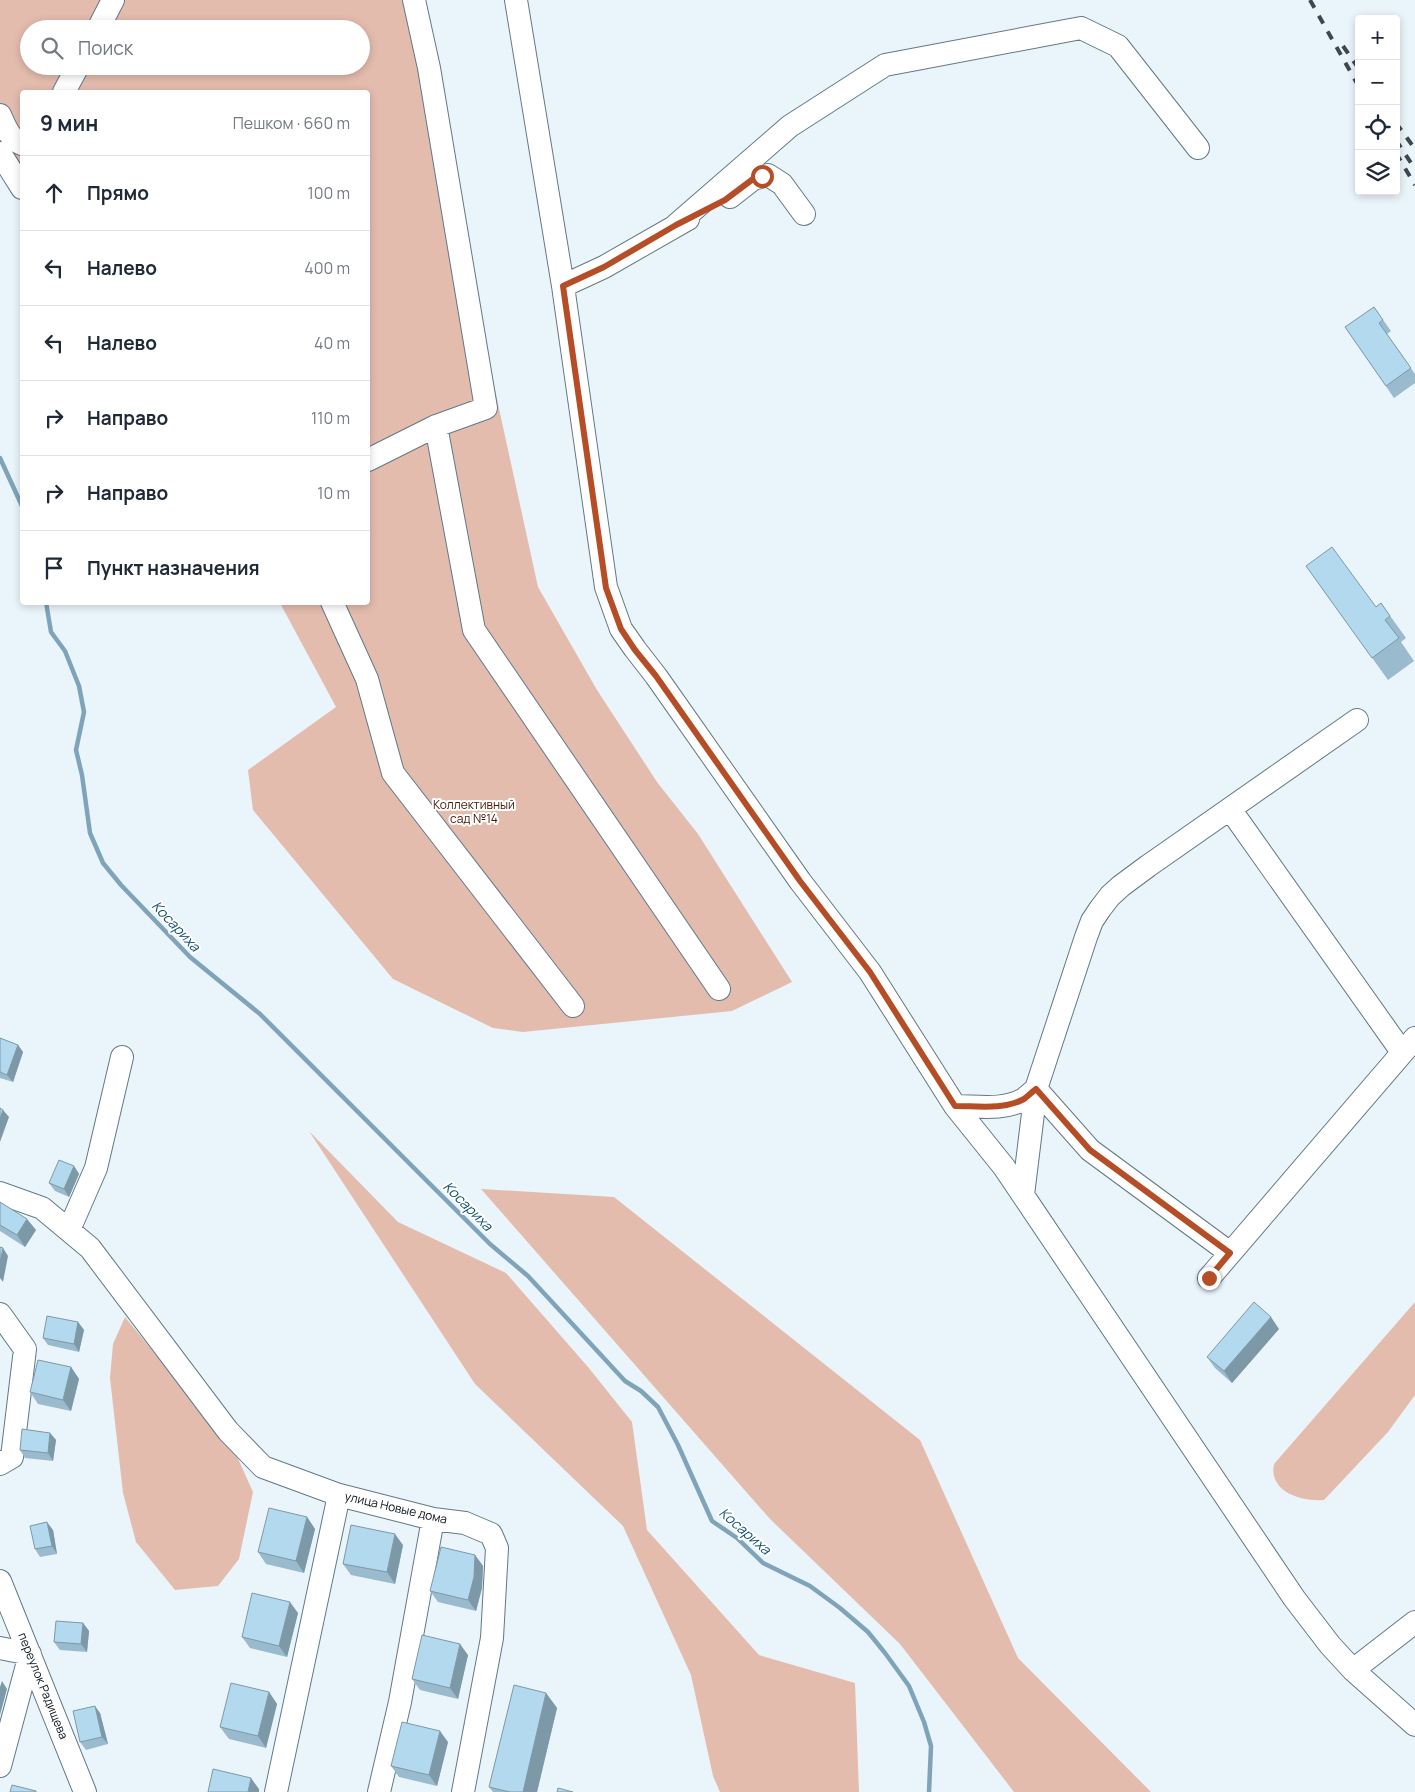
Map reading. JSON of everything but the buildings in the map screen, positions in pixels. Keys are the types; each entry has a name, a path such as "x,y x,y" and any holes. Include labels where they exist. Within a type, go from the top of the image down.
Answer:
{"street":[{"path":"103,20 113,0"},
{"path":"370,459 436,426 486,408 429,68 414,0"},
{"path":"516,0 563,286 606,588 621,629 800,881 870,972 955,1106 1004,1167 1268,1562 1330,1645 1353,1670 1415,1725"},
{"path":"676,225 790,126 885,65 1081,28 1118,46 1198,148"},
{"path":"65,90 73,75"},
{"path":"0,115 10,134 20,143"},
{"path":"0,153 20,185"},
{"path":"563,286 624,256 676,225 725,200 753,179 762,176 768,175 782,184 804,214"},
{"path":"436,426 474,630 719,988"},
{"path":"333,605 367,679 394,773 573,1006"},
{"path":"1023,1195 1036,1089 1086,937 1100,908 1110,896 1148,866 1357,720"},
{"path":"1209,1278 1409,1045 1230,808"},
{"path":"69,1230 96,1168 122,1057"},
{"path":"955,1106 1008,1104 1023,1099 1036,1089"},
{"path":"1036,1089 1090,1150 1230,1253"},
{"path":"0,1193 42,1208 90,1248 228,1431 263,1467 339,1495"},
{"path":"0,1314 26,1349 12,1457 0,1464"},
{"name":"улица Новые дома","path":"276,1792 339,1495 433,1519 465,1522 491,1534 497,1548 492,1638 463,1792"},
{"path":"379,1792 400,1702 433,1519"},
{"name":"переулок Радищева","path":"0,1581 85,1792"},
{"path":"1353,1670 1415,1622"},
{"path":"0,1648 30,1654 0,1766"}],"green space":[{"name":"Коллективный сад №14","path":"0,0 416,0 498,404 538,587 597,690 657,782 698,834 792,982 732,1011 523,1032 493,1028 393,979 253,810 248,770 336,707 281,605 370,605 370,90 20,90 20,167 0,124"},
{"path":"309,1131 398,1222 506,1273 588,1367 632,1422 647,1530 759,1655 855,1683 859,1792 720,1792 713,1776 691,1675 623,1526 475,1384"},
{"path":"481,1189 614,1197 920,1440 1018,1658 1151,1792 1014,1792 900,1644 770,1519"},
{"path":"1415,1302 1415,1395 1388,1432 1324,1500 1306,1499 1288,1493 1276,1482 1274,1464"},
{"path":"125,1317 235,1452 253,1492 239,1559 218,1586 175,1590 136,1542 123,1493 110,1378 113,1344"}],"waterway":[{"name":"Косариха","path":"0,458 20,502"},
{"name":"Косариха","path":"46,605 51,632 65,651 79,686 84,712 76,750 82,775 90,833 103,863 121,885 190,957 260,1014 490,1244 528,1276 625,1381 641,1391 658,1407 678,1445 712,1521 737,1538 763,1563 810,1586 868,1632 909,1686 924,1722 931,1746 929,1792"}],"railway":[{"path":"1310,0 1355,80"},
{"path":"1343,46 1355,63"},
{"path":"1400,128 1415,149"},
{"path":"1400,146 1415,169"},
{"path":"1400,160 1415,185"}],"route":[{"path":"762,176 753,179 725,200 676,225 630,253 563,286 606,588 612,607 621,629 635,650 656,676 800,881 870,972 955,1106 1008,1104 1023,1099 1036,1089 1090,1150 1230,1253 1209,1278"}]}
